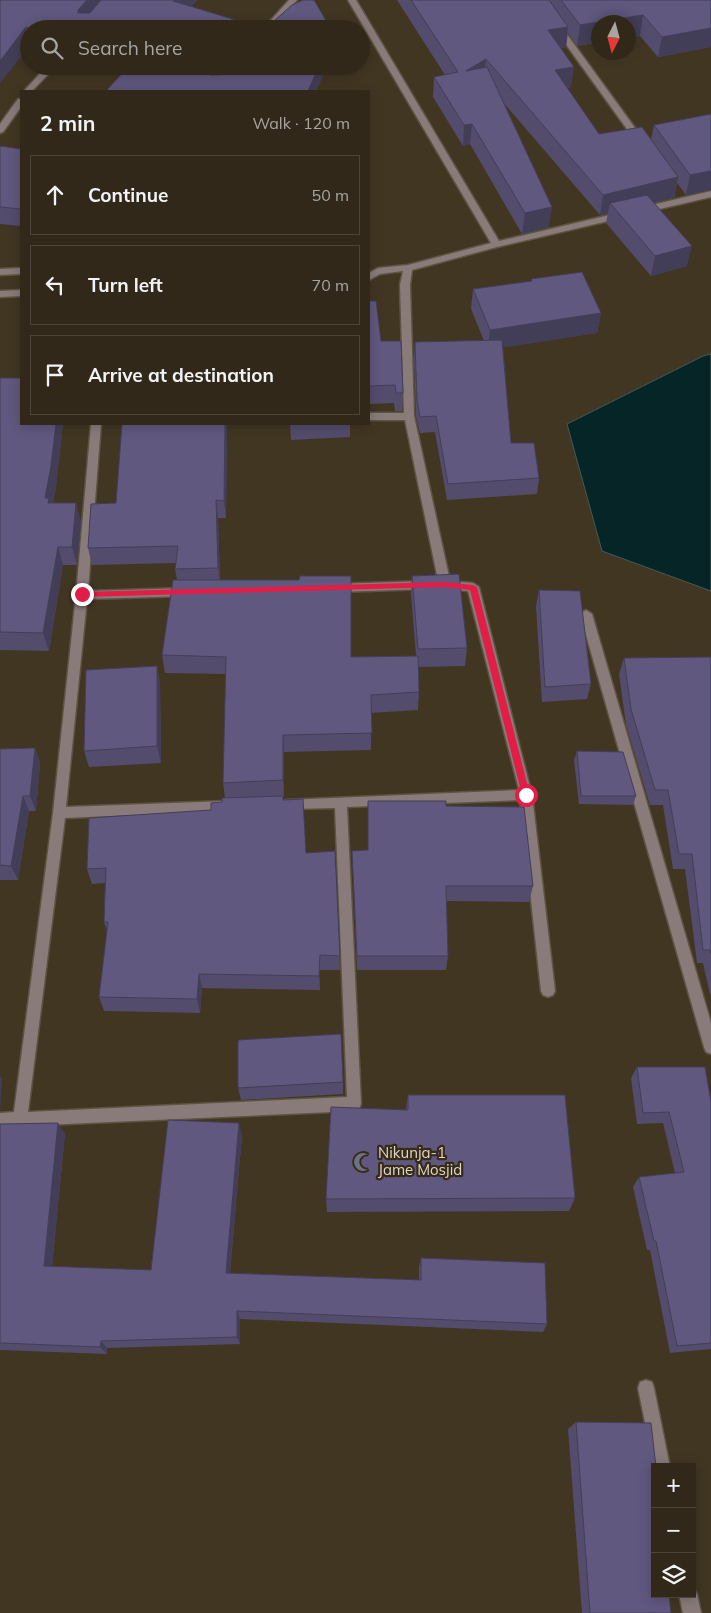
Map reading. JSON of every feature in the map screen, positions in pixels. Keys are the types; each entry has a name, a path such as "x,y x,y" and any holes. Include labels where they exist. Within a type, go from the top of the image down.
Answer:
{"street":[{"path":"275,20 293,0"},
{"path":"352,0 364,20"},
{"path":"538,0 648,152"},
{"path":"370,30 496,244"},
{"path":"29,90 43,75"},
{"path":"0,130 20,102"},
{"path":"373,270 408,268 679,196 711,194"},
{"path":"408,268 405,285 409,416 445,585"},
{"path":"0,272 20,271"},
{"path":"0,294 20,293"},
{"path":"370,417 409,416"},
{"path":"20,1119 59,813 82,594 96,425"},
{"path":"327,588 445,585 473,587 526,795 548,991"},
{"path":"82,594 200,591"},
{"path":"586,614 711,1047"},
{"path":"273,804 526,795"},
{"path":"0,1120 354,1104 341,802"},
{"path":"59,813 234,806"},
{"path":"646,1388 661,1463"},
{"path":"689,1598 692,1613"}],"water":[{"path":"711,354 711,591 602,551 567,424 703,356"}],"building":[{"path":"0,0 87,0 78,10 78,13 90,13 101,0 174,0 235,20 20,20 20,35 0,61"},
{"path":"303,0 314,0 326,20 275,20 292,5"},
{"path":"411,0 549,0 568,27 548,30 574,67 555,70 599,134 642,127 678,177 603,195 486,59 466,71 487,67 552,207 525,213 472,124 464,125 434,77 458,72"},
{"path":"561,0 711,0 711,28 662,37 643,15 591,15 591,23 580,25"},
{"path":"121,75 315,75 308,90 107,90"},
{"path":"711,114 711,171 690,175 654,125"},
{"path":"0,146 20,149 20,209 0,207"},
{"path":"647,195 692,246 655,256 610,203"},
{"path":"582,272 601,313 490,330 473,289 532,281 531,279"},
{"path":"370,301 376,301 381,341 401,341 403,393 396,393 395,385 370,386"},
{"path":"502,340 511,443 534,443 539,478 448,484 436,416 420,417 417,400 415,342"},
{"path":"0,378 20,378 20,425 56,425 45,498 49,498 48,503 76,503 72,547 58,547 43,633 0,632"},
{"path":"122,425 225,425 224,501 216,500 218,568 175,569 178,546 88,548 91,504 116,503"},
{"path":"459,574 467,648 418,649 412,576"},
{"path":"300,576 351,576 351,657 418,656 419,692 371,695 372,733 283,735 283,780 223,783 226,657 162,655 173,580 299,580"},
{"path":"539,590 580,591 591,684 545,687"},
{"path":"711,657 711,954 710,950 703,950 692,854 679,854 668,790 655,790 631,709 624,658"},
{"path":"157,666 157,746 84,751 86,670"},
{"path":"35,748 30,796 23,796 11,866 0,865 0,749"},
{"path":"577,751 623,752 636,796 581,796"},
{"path":"283,796 283,800 303,799 306,853 335,851 340,956 320,955 319,976 199,974 197,999 99,997 108,922 104,922 106,868 87,869 89,818 211,810 211,803 222,802 222,798"},
{"path":"368,801 446,801 446,806 524,807 533,886 446,886 448,956 357,956 352,851 368,850"},
{"path":"341,1034 343,1082 238,1088 238,1040"},
{"path":"637,1067 705,1067 711,1102 711,1343 677,1346 656,1241 654,1241 639,1177 684,1172 669,1112 643,1113"},
{"path":"408,1095 565,1095 575,1198 326,1199 331,1107 408,1110"},
{"path":"168,1120 239,1123 226,1273 421,1280 421,1258 545,1263 547,1324 237,1311 237,1337 101,1341 100,1347 0,1343 0,1124 58,1123 44,1266 151,1270"},
{"path":"576,1422 651,1423 656,1463 651,1463 651,1598 669,1598 671,1613 590,1613"}],"place":[{"name":"Nikunja-1 Jame Mosjid","path":"363,1162"}],"route":[{"path":"82,594 445,585 473,587 526,795"}]}
